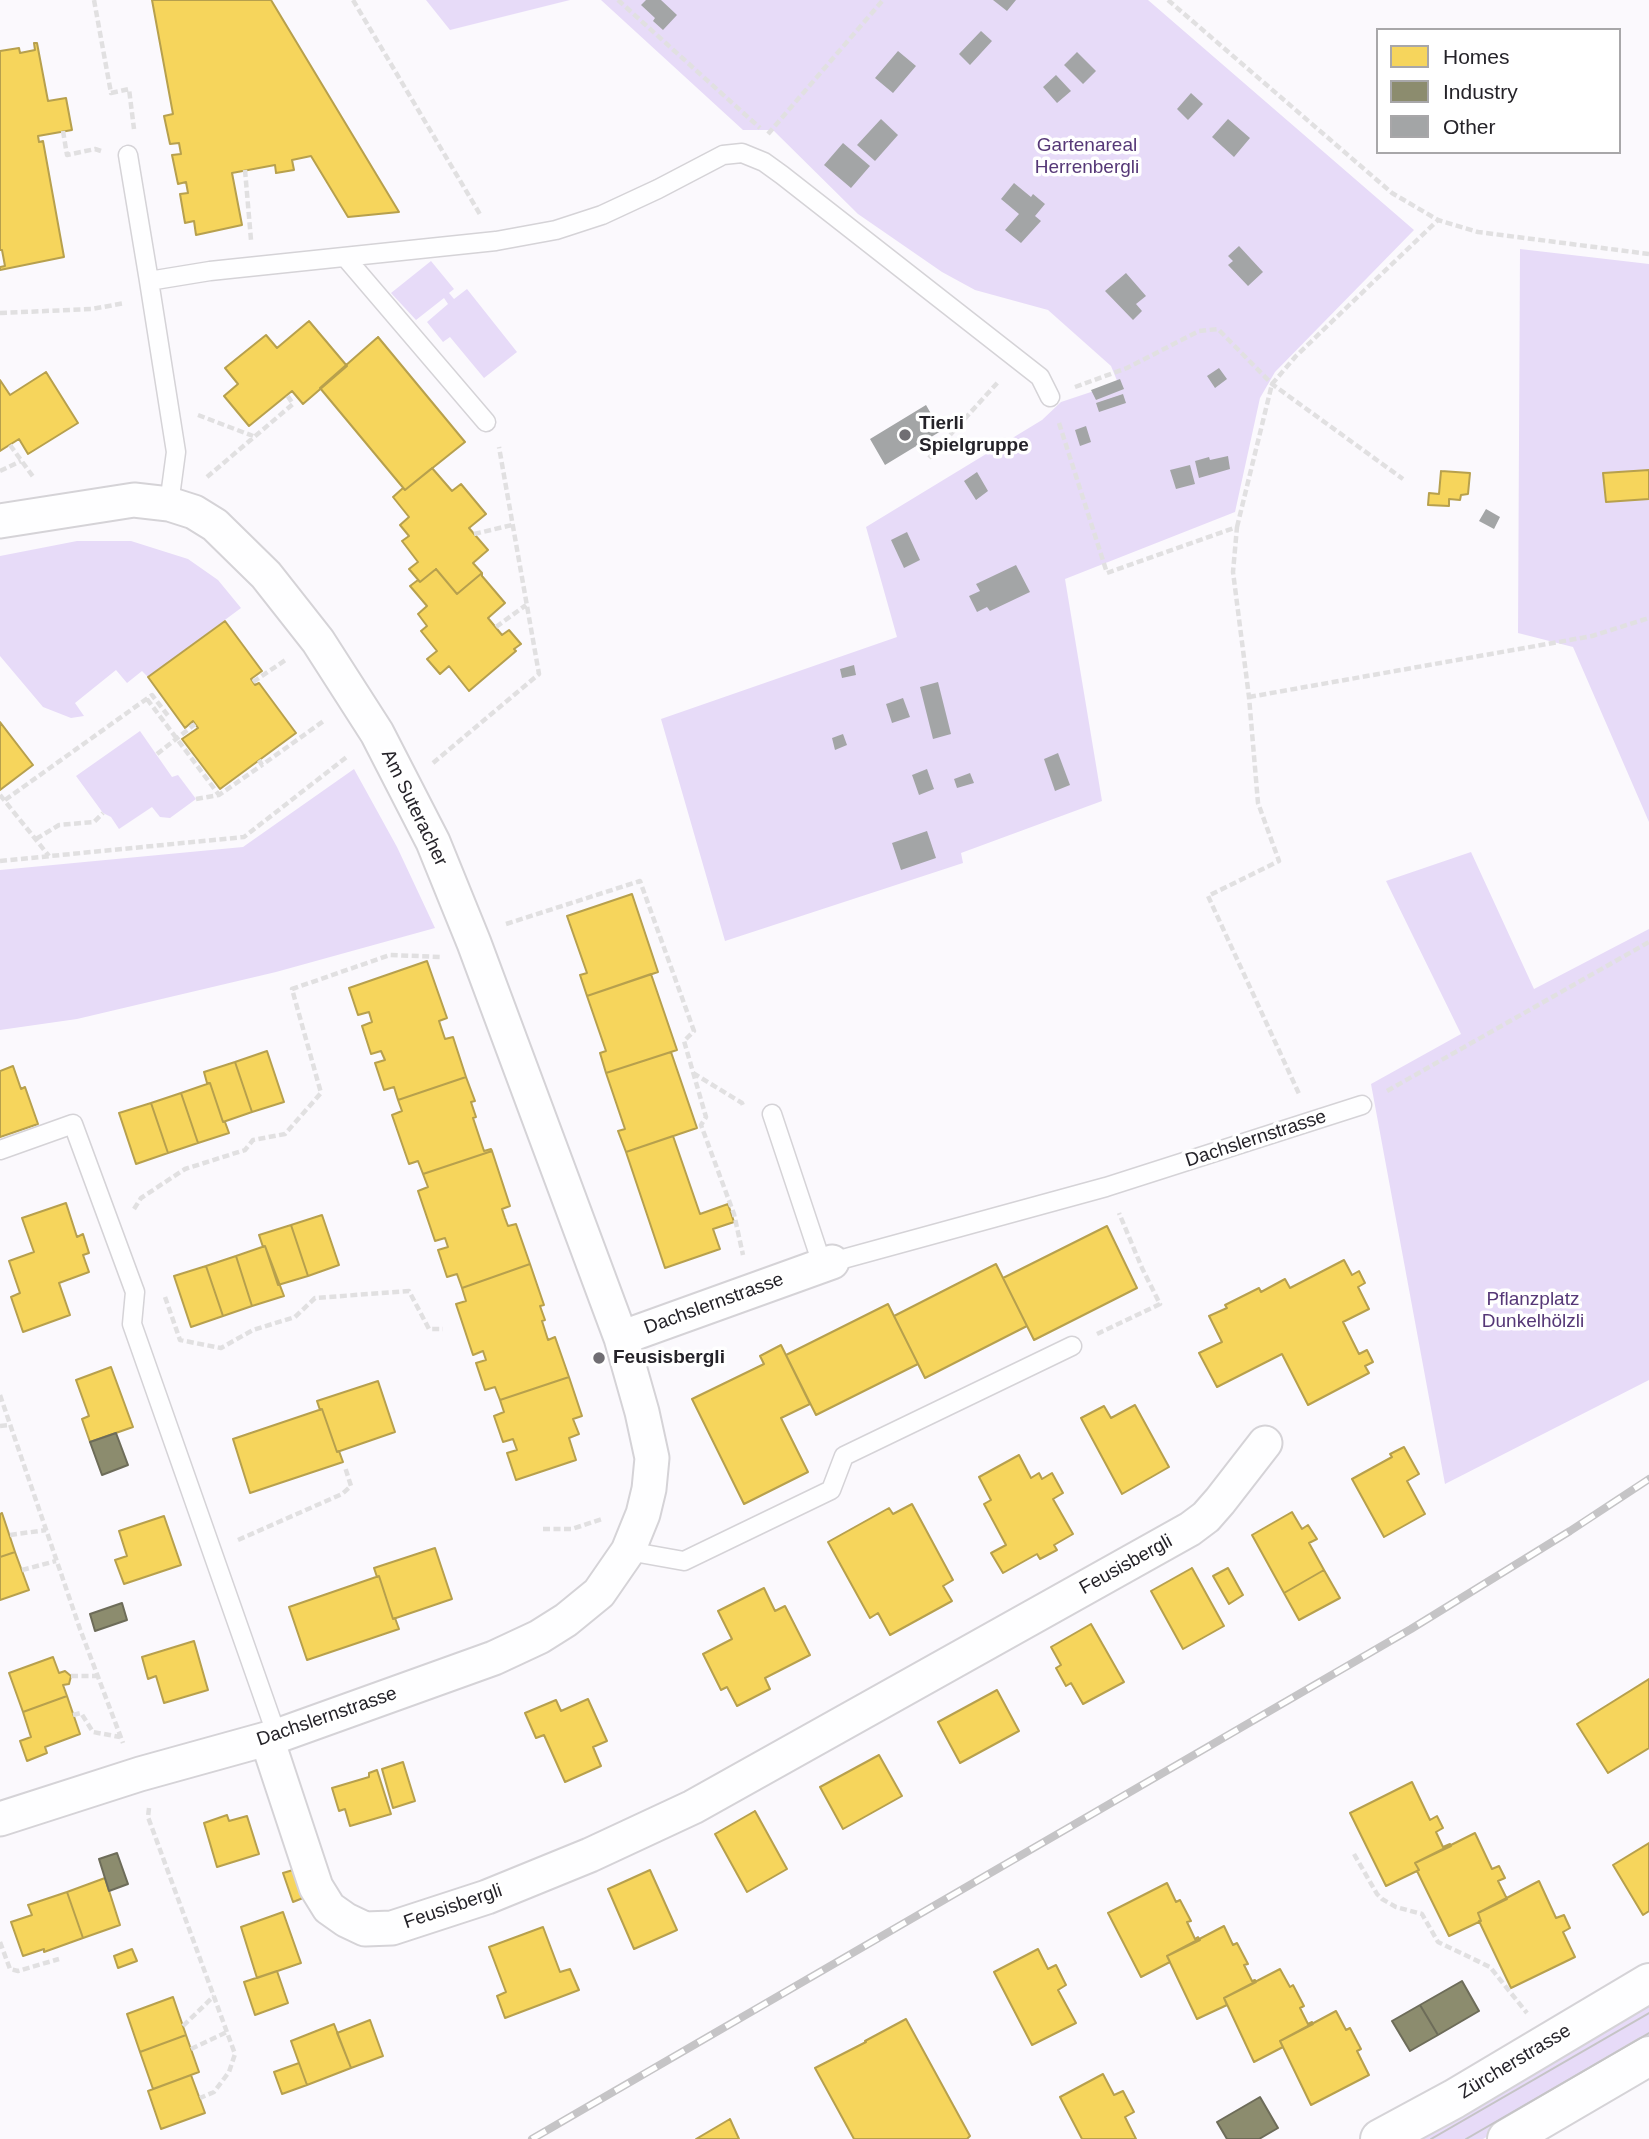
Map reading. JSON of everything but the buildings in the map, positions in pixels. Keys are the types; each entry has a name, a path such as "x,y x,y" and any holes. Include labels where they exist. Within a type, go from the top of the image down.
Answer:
{"main road":[{"name":"Zürcherstrasse","path":"1380,2139 1454,2099 1649,1983"},
{"path":"1507,2139 1649,2056"}],"street":[{"name":"Am Suteracher","path":"0,521 134,500 169,504 194,512 215,525 266,575 318,641 377,733 433,842 474,943 621,1338"},
{"name":"Dachslernstrasse","path":"0,1819 140,1774 272,1738 494,1658 539,1637 566,1620 598,1593 628,1552 643,1514 649,1489 652,1458 621,1338 827,1263"},
{"name":"Feusisbergli","path":"272,1738 316,1887 329,1908 365,1930 392,1928 487,1897 590,1855 693,1807 1190,1529 1206,1517 1220,1501 1265,1443"}],"lane":[{"path":"151,290 210,271 496,241 556,230 602,215 723,155 742,153 764,162 782,175 1019,360 1040,377 1050,397"},
{"path":"128,156 176,452 169,504"},
{"path":"345,257 486,422"},
{"name":"Dachslernstrasse","path":"827,1263 1106,1187 1362,1105"},
{"path":"774,1120 827,1263"},
{"path":"0,1150 73,1124 135,1292 132,1324 211,1548 272,1738"},
{"path":"628,1552 684,1561 831,1490 844,1456 1072,1346"}],"path":[{"path":"94,0 111,93 129,89"},
{"path":"353,0 496,241"},
{"path":"618,0 767,135 883,0"},
{"path":"1168,0 1392,193 1438,220 1478,232 1649,254"},
{"path":"63,131 67,155 95,149 128,156"},
{"path":"245,170 251,242"},
{"path":"1312,1121 1208,896 1279,861 1258,803 1249,697 1233,572 1237,527 1272,384 1296,356 1438,220"},
{"path":"0,313 92,309 151,290"},
{"path":"1237,527 1107,573 1050,397 1127,368 1199,331 1218,329 1272,384 1403,479"},
{"path":"929,458 1019,360"},
{"path":"207,477 293,404 287,396"},
{"path":"192,413 253,436"},
{"path":"428,767 539,674 496,434 486,422"},
{"path":"10,445 39,485"},
{"path":"0,471 21,461"},
{"path":"474,534 512,525"},
{"path":"496,627 527,604"},
{"path":"1249,697 1592,636 1649,618"},
{"path":"253,682 293,655"},
{"path":"5,800 152,695 169,718"},
{"path":"147,699 219,795"},
{"path":"196,799 219,795 260,762 334,713"},
{"path":"157,754 195,724"},
{"path":"0,861 244,837 357,749"},
{"path":"0,795 49,856"},
{"path":"36,839 59,825 94,822 103,814"},
{"path":"504,925 640,881 694,1031 684,1041 706,1117 701,1125 736,1221"},
{"path":"1362,1105 1649,942"},
{"path":"130,1214 141,1198 185,1169 245,1150 253,1140 285,1133 321,1093 292,989 390,955 440,957 449,954"},
{"path":"693,1073 742,1103 747,1118 757,1128 774,1120"},
{"path":"1072,1346 1160,1304 1119,1214"},
{"path":"161,1287 180,1340 221,1348 253,1330 295,1318 315,1298 408,1291 429,1329 443,1329"},
{"path":"0,1426 10,1425"},
{"path":"211,1548 228,1545 342,1494 351,1486 345,1467"},
{"path":"543,1529 572,1529 596,1521"},
{"path":"10,1535 46,1530"},
{"path":"22,1570 56,1561"},
{"path":"71,1676 98,1676"},
{"path":"73,1715 81,1713 93,1732 121,1738"},
{"path":"1354,1854 1382,1899 1396,1907 1422,1914 1438,1942 1490,1967 1499,1975 1517,2003 1533,2018"},
{"path":"0,1942 10,1969 18,1971 60,1959"},
{"path":"183,2026 214,1996"},
{"path":"191,2049 227,2032"}],"green space":[{"path":"426,0 570,0 450,30"},
{"name":"Gartenareal Herrenbergli","path":"601,0 1148,0 1414,230 1275,372 1260,398 1235,512 1065,579 1102,801 961,853 963,863 725,941 661,719 897,637 866,527 1042,420 1061,402 1118,383 1111,366 1048,310 975,290 942,272 858,214 773,130 743,130"},
{"path":"1520,249 1649,264 1649,822 1573,647 1518,633"},
{"path":"431,261 454,289 449,293 454,299 467,289 517,352 484,378 450,337 443,342 427,322 448,304 444,298 416,320 391,293"},
{"path":"77,541 131,541 188,559 218,580 241,608 148,677 142,671 127,683 116,670 75,703 84,716 71,718 43,707 0,656 0,556"},
{"path":"140,731 172,777 178,775 196,799 170,818 160,817 152,807 119,829 111,817 103,813 76,776"},
{"path":"354,769 397,847 435,928 276,972 77,1019 0,1030 0,870 243,847"},
{"name":"Pflanzplatz Dunkelhölzli","path":"1471,852 1534,989 1649,929 1649,1380 1445,1484 1371,1084 1461,1034 1386,881"},
{"path":"1649,2001 1649,2045 1483,2139 1408,2139"}],"tram line":[{"path":"1431,2139 1649,2013"},
{"path":"1466,2139 1649,2033"}],"railway":[{"path":"532,2139 1411,1629 1649,1479"}],"place":[{"name":"Tierli Spielgruppe","path":"905,435"},
{"name":"Feusisbergli","path":"599,1358"}]}
